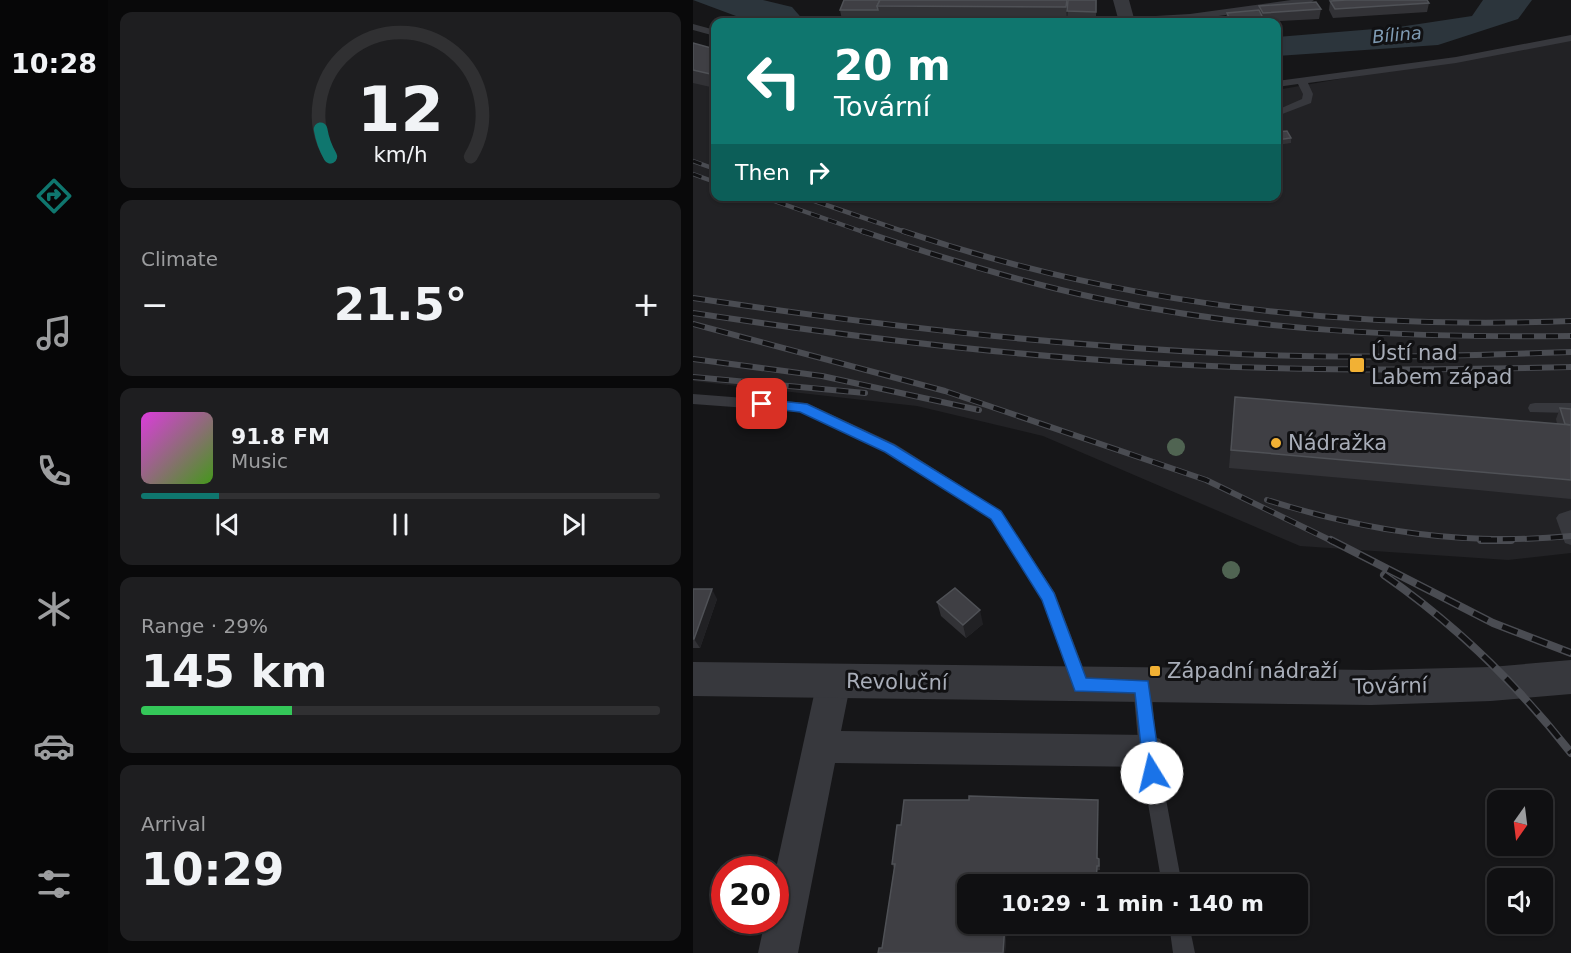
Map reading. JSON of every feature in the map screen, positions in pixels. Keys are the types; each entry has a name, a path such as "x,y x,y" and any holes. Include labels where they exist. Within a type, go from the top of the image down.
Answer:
{"street":[{"path":"1121,0 1126,18"},
{"name":"Tovární","path":"1091,686 1512,684 1571,677"},
{"name":"Revoluční","path":"693,679 1091,686"},
{"path":"778,953 834,681"},
{"path":"821,747 1148,751"}],"lane":[{"path":"1177,18 1310,0"},
{"path":"693,27 711,32"},
{"path":"1281,84 1456,60 1571,38"},
{"path":"1281,111 1307,101 1308,94 1302,81"},
{"path":"693,399 803,407 890,448 996,515 1049,598 1091,686"},
{"path":"1535,408 1571,408"},
{"path":"1571,516 1564,518 1571,539"},
{"path":"1142,686 1148,751 1170,874"},
{"path":"1181,934 1184,953"}],"shaded area":[{"path":"1571,38 1571,553 1508,560 1300,546 1043,436 917,406 693,381 693,43 711,50 711,201 1281,201 1281,89"}],"water":[{"path":"693,0 763,0 792,7 802,18 741,18"},
{"name":"Bílina","path":"1483,0 1532,0 1518,19 1438,45 1281,56 1281,37 1399,27 1472,16"}],"building":[{"path":"844,0 880,0 878,10 840,10"},
{"path":"880,0 1067,0 1066,7 877,6"},
{"path":"1068,0 1096,0 1096,12 1067,11"},
{"path":"1427,0 1429,3 1335,9 1330,1"},
{"path":"1316,2 1321,9 1263,13 1259,6"},
{"path":"1259,10 1263,18 1229,18 1227,13"},
{"path":"693,43 711,48 711,74 693,70"},
{"path":"1287,131 1291,138 1281,139 1281,132"},
{"path":"1235,397 1571,425 1571,480 1231,450"},
{"path":"1560,408 1571,409 1571,425 1565,424"},
{"path":"955,588 980,610 963,625 937,602"},
{"path":"693,589 712,589 694,639 693,639"},
{"path":"969,796 1098,800 1097,858 1099,866 1097,866 1097,874 957,874 957,934 1004,934 1003,953 878,953 879,948 882,948 895,864 892,864 897,825 901,825 904,800 969,800"}],"railway":[{"path":"693,161 711,168"},
{"path":"693,174 711,181"},
{"path":"774,201 866,233"},
{"path":"815,201 908,233"},
{"path":"862,231 1037,284 1097,298 1215,318 1392,334 1571,336"},
{"path":"903,231 984,256 1067,277 1149,294 1233,307 1317,316 1401,321 1486,323 1571,321"},
{"path":"693,298 965,333 1102,346 1281,356 1447,356 1571,352"},
{"path":"693,313 911,342 1021,354 1131,362 1351,369 1571,367"},
{"path":"693,324 945,391 1206,480 1334,542"},
{"path":"693,359 822,376 979,410"},
{"path":"693,377 865,393"},
{"path":"1267,500 1342,521 1418,534 1493,539 1571,536"},
{"path":"1331,540 1493,623 1571,653"},
{"path":"1481,540 1511,540"},
{"path":"1384,575 1461,635 1529,703 1571,753"}],"place":[{"name":"Ústí nad Labem západ","path":"1357,365"},
{"name":"Nádražka","path":"1276,443"},
{"name":"Západní nádraží","path":"1155,671"}],"route":[{"path":"762,404 803,407 890,448 996,515 1049,598 1081,686 1142,686 1152,773"}]}
